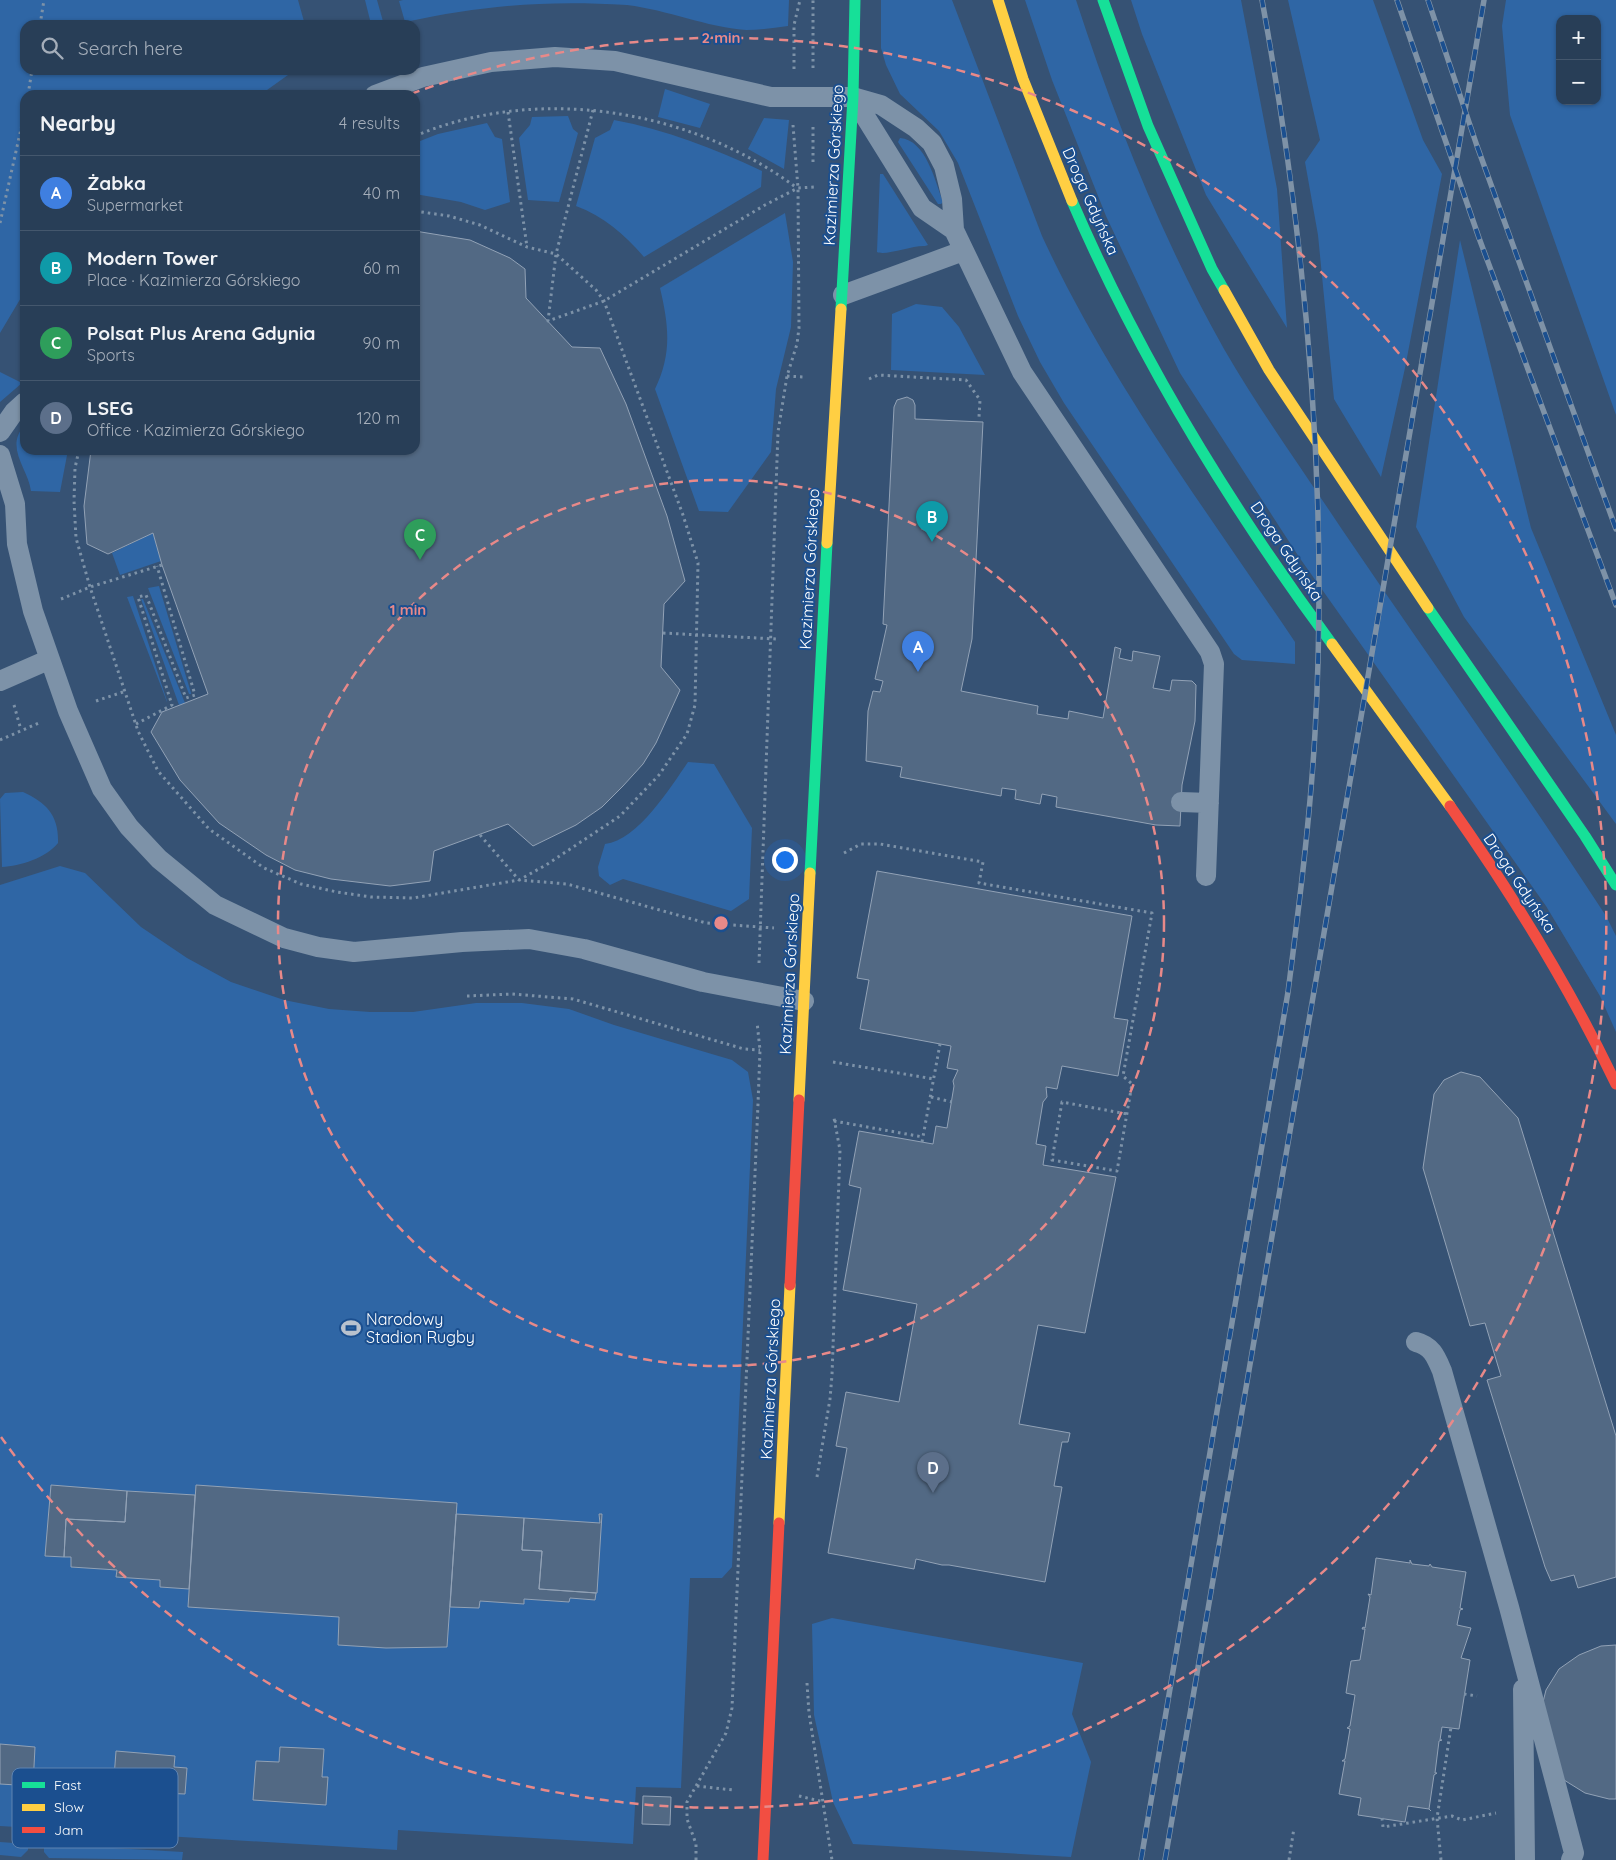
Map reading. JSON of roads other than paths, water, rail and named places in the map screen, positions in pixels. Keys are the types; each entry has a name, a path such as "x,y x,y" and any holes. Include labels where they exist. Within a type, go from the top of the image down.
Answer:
{"main road":[{"name":"Kazimierza Górskiego","path":"763,1860 822,625 843,295 853,98 854,0"},
{"name":"Droga Gdyńska","path":"998,0 1014,54 1087,236 1169,397 1290,586 1511,895 1563,979 1616,1084"},
{"path":"1103,0 1148,126 1212,269 1269,370 1437,622 1585,836 1616,885"}],"lane":[{"path":"388,90 423,77 492,62 554,57 615,60 771,97 853,98 881,106 916,128 932,143 944,166 952,199 954,230 1022,372 1210,652 1214,664 1206,876"},
{"path":"853,98 922,208 954,230"},
{"path":"843,295 963,251"},
{"path":"0,432 20,407"},
{"path":"0,455 15,504 17,544 48,660 102,789 130,827 158,859 216,905 284,938 318,947 354,952 529,938 584,949 703,982 804,1001"},
{"path":"0,681 48,660"},
{"path":"1181,802 1209,803"},
{"path":"1416,1342 1425,1344 1436,1355 1442,1371 1574,1853 1571,1860"},
{"path":"1522,1660 1525,1860"}],"railway":[{"path":"1141,1860 1288,992 1313,766 1319,641 1319,549 1310,365 1302,273 1291,182 1262,0"},
{"path":"1397,0 1479,238 1616,605"},
{"path":"1428,0 1477,146 1616,529"},
{"path":"1165,1860 1484,0"}],"place":[{"name":"Modern Tower","path":"932,542"},
{"name":"Polsat Plus Arena Gdynia","path":"420,560"},
{"name":"Żabka","path":"918,672"},
{"name":"Narodowy Stadion Rugby","path":"351,1328"},
{"name":"LSEG","path":"933,1493"}]}
